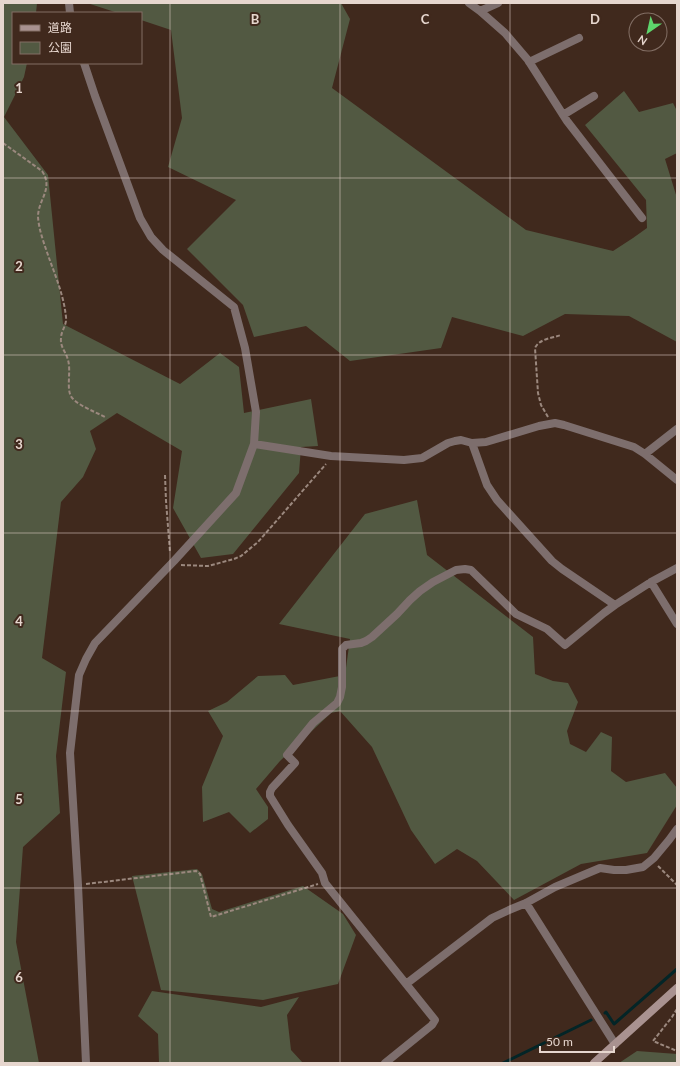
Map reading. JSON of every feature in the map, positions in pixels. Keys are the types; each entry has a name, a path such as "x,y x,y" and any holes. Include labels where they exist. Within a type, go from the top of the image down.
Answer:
{"main road":[{"path":"594,1063 677,988"}],"street":[{"path":"469,3 505,33 529,62 562,115 642,218"},
{"path":"480,11 498,3"},
{"path":"529,62 579,38"},
{"path":"84,64 140,218 151,237 163,250 234,307 245,348 256,412 254,444 236,493 95,643 79,675 70,753 86,1063"},
{"path":"562,115 594,96"},
{"path":"254,444 331,456 413,460 422,458 448,443 455,441 461,440 472,443 486,442 538,426 555,423 634,447 677,480"},
{"path":"645,454 677,429"},
{"path":"472,443 487,484 497,500 562,569 614,605"},
{"path":"385,1063 432,1025 435,1020 325,883 322,873 288,825 270,796 272,788 295,763 287,755 313,723 337,703 340,697 342,687 342,649 346,645 366,641 397,614 420,591 433,582 456,570 470,570 516,614 547,630 565,645 614,605 677,568"},
{"path":"652,582 677,624"},
{"path":"406,984 492,918 508,910 526,903 555,887 600,868 626,870 643,867 652,860 677,829"},
{"path":"526,903 615,1044"}],"path":[{"path":"3,143 42,171 46,177 46,190 40,205 38,217 42,240 57,280 66,319 61,336 61,345 68,360 70,393 74,400 105,417"},
{"path":"551,423 541,405 538,392 535,348 537,344 561,335"},
{"path":"165,475 170,564 208,566 241,556 258,542 325,465 331,456"},
{"path":"652,860 677,885"},
{"path":"78,885 198,872 200,874 211,917 325,883"},
{"path":"677,1009 653,1041 677,1051"}],"green space":[{"path":"3,3 37,3 36,12 12,12 12,64 27,64 24,77 4,117 48,175 63,324 180,384 220,353 239,367 244,413 311,399 318,446 301,447 299,473 233,554 201,558 173,508 182,451 117,413 90,431 96,449 83,477 61,502 42,658 66,672 56,756 60,813 23,847 16,942 39,1063 3,1063"},
{"path":"87,3 341,3 350,19 332,88 526,230 613,251 647,228 646,200 585,125 624,91 639,112 673,103 677,111 677,153 665,159 677,198 677,342 629,316 565,314 523,336 452,317 441,348 350,361 306,326 254,337 243,305 187,249 236,200 168,167 182,118 171,30 142,20 142,12 115,12"},
{"path":"417,500 427,555 533,637 535,674 553,681 568,683 578,702 567,731 570,744 586,752 601,732 612,737 611,771 626,782 665,773 677,788 677,805 647,853 581,864 514,900 477,861 457,849 435,864 411,830 372,747 340,711 331,713 280,761 256,789 268,807 268,819 250,833 229,812 203,822 202,787 223,736 208,711 227,702 258,676 285,675 293,685 345,675 350,639 279,624 365,514"},
{"path":"197,869 202,874 212,909 219,912 303,886 343,914 356,935 338,984 263,1000 161,990 132,876"},
{"path":"152,991 261,1007 299,997 287,1015 291,1050 303,1063 159,1063 158,1034 138,1016"},
{"path":"637,1051 677,1054 677,1063 619,1063"}],"waterway":[{"path":"605,1013 606,1012 614,1024 677,969"},
{"path":"503,1063 591,1020"}]}
